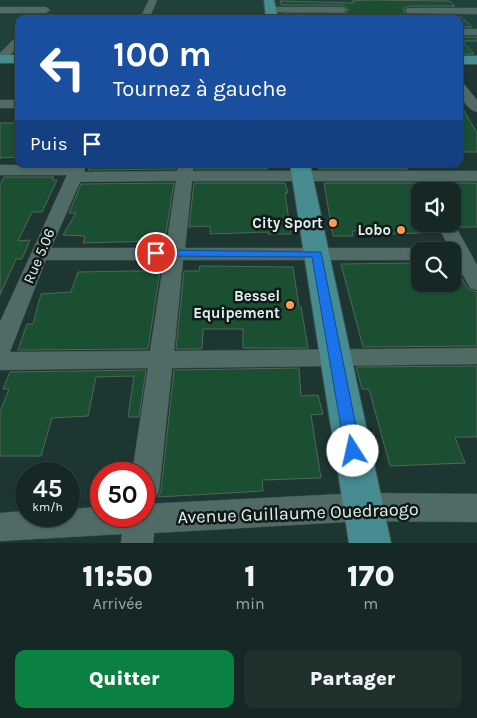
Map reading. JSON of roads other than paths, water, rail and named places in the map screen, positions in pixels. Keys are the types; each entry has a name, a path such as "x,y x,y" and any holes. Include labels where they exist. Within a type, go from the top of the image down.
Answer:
{"main road":[{"path":"0,60 15,61"},
{"path":"463,60 477,60"},
{"path":"302,172 366,525"}],"street":[{"path":"146,15 153,0"},
{"path":"0,10 49,8 42,15"},
{"path":"270,10 343,10"},
{"path":"409,11 477,11"},
{"path":"463,32 477,32"},
{"path":"0,60 15,44"},
{"path":"463,91 477,108"},
{"path":"0,104 15,104"},
{"path":"0,170 302,172 418,170 477,176"},
{"name":"Rue 5.06","path":"0,349 39,254 77,170"},
{"path":"147,462 176,253 185,170"},
{"path":"418,170 424,182"},
{"path":"451,232 464,253 477,284"},
{"path":"39,254 411,254"},
{"path":"0,361 477,356"},
{"name":"Avenue Guillaume Ouedraogo","path":"155,518 366,525 477,508"},
{"name":"Avenue Guillaume Ouedraogo","path":"0,528 90,522"}],"place":[{"name":"City Sport","path":"333,223"},
{"name":"Lobo","path":"401,230"},
{"name":"Bessel Equipement","path":"290,305"}]}
